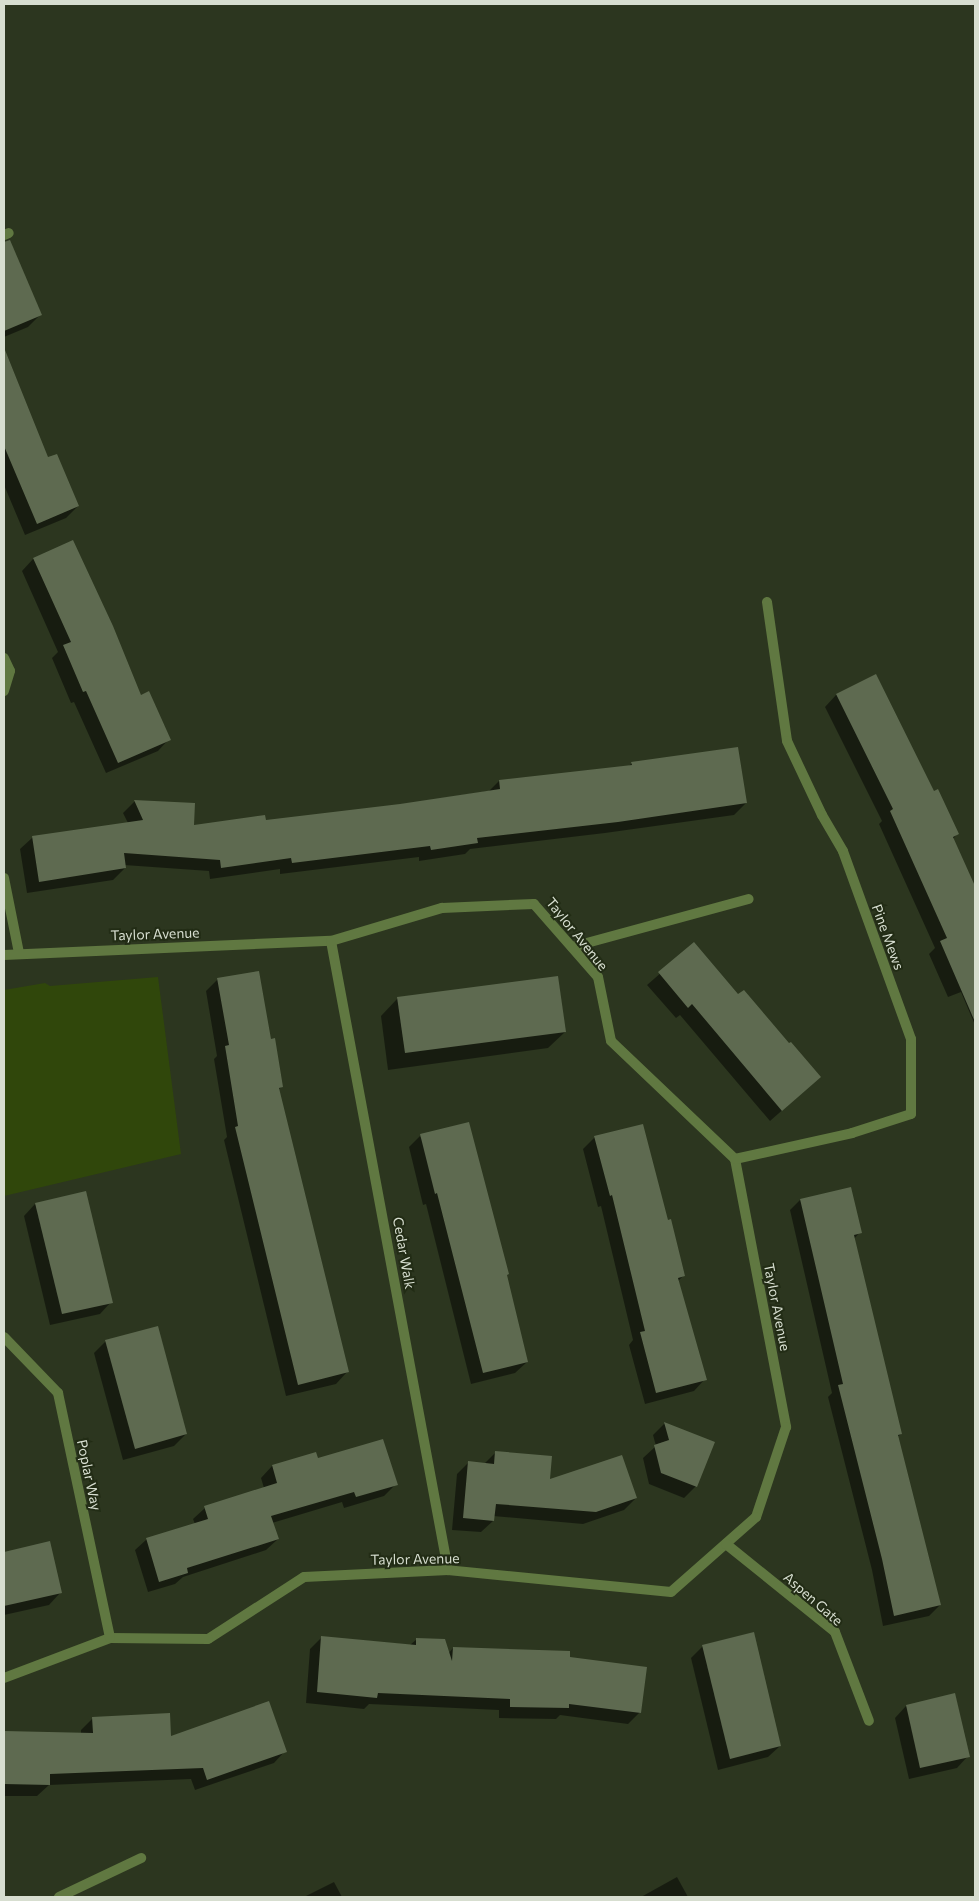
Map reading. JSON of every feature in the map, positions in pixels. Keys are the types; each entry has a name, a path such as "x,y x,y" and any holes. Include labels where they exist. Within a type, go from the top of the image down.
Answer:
{"street":[{"name":"Pine Mews","path":"735,1159 852,1133 911,1114 910,1039 843,851 822,815 787,741 767,602"},
{"path":"4,658 10,671 4,690"},
{"path":"4,878 19,953"},
{"path":"572,947 749,899"},
{"name":"Taylor Avenue","path":"4,955 331,941 442,908 534,904 598,977 611,1041 735,1159 786,1427 756,1518 671,1592 448,1570 304,1577 208,1639 110,1638 4,1678"},
{"name":"Cedar Walk","path":"331,941 448,1570"},
{"name":"Poplar Way","path":"4,1338 58,1393 110,1638"},
{"name":"Aspen Gate","path":"726,1544 835,1632 869,1721"},
{"path":"59,1897 141,1858"}],"green space":[{"path":"158,977 181,1154 4,1196 4,990 45,983 50,986"}],"building":[{"path":"10,240 42,315 4,331 4,242"},
{"path":"5,350 48,457 57,454 79,506 37,524 4,446"},
{"path":"73,540 113,626 141,695 149,691 171,740 118,763 86,691 83,692 63,645 71,642 33,558"},
{"path":"876,674 934,791 938,789 959,834 953,837 975,886 975,1022 940,941 947,938 890,811 893,809 836,694"},
{"path":"738,747 747,803 618,822 477,838 478,843 431,850 430,846 292,863 291,858 221,868 220,860 124,853 126,868 39,882 32,836 143,820 134,800 195,803 194,825 265,815 266,820 400,804 500,789 499,780 632,765 631,762"},
{"path":"694,942 738,994 744,990 821,1077 782,1111 692,1004 688,1008 658,972"},
{"path":"259,971 271,1039 275,1038 283,1087 279,1088 349,1372 298,1385 235,1127 238,1126 225,1046 229,1045 217,978"},
{"path":"558,976 566,1032 405,1053 397,997"},
{"path":"469,1122 509,1274 507,1275 528,1362 483,1373 420,1134"},
{"path":"643,1124 668,1220 671,1219 685,1276 678,1278 707,1380 656,1393 640,1332 645,1331 612,1195 610,1196 594,1136"},
{"path":"851,1187 862,1233 854,1235 902,1434 898,1435 941,1605 894,1616 882,1559 838,1385 843,1384 800,1199"},
{"path":"86,1191 113,1303 62,1314 35,1203"},
{"path":"158,1326 187,1434 135,1449 105,1340"},
{"path":"664,1422 715,1442 697,1487 661,1473 654,1445 669,1440"},
{"path":"383,1439 398,1485 356,1497 354,1492 271,1516 279,1539 187,1568 188,1573 159,1582 146,1538 208,1519 204,1506 277,1483 272,1465 316,1452 318,1458"},
{"path":"495,1451 552,1456 550,1479 622,1455 637,1498 596,1512 496,1504 494,1521 463,1518 468,1461 494,1464"},
{"path":"50,1541 62,1593 4,1606 4,1552"},
{"path":"754,1632 781,1746 730,1759 702,1645"},
{"path":"321,1636 416,1645 416,1638 445,1639 452,1661 453,1647 570,1651 570,1657 647,1667 641,1713 569,1704 569,1708 510,1707 510,1699 378,1693 377,1698 317,1692"},
{"path":"955,1693 970,1757 920,1768 906,1705"},
{"path":"269,1701 287,1752 207,1780 203,1768 50,1774 50,1785 4,1784 4,1731 93,1733 92,1717 170,1713 171,1736"}]}
